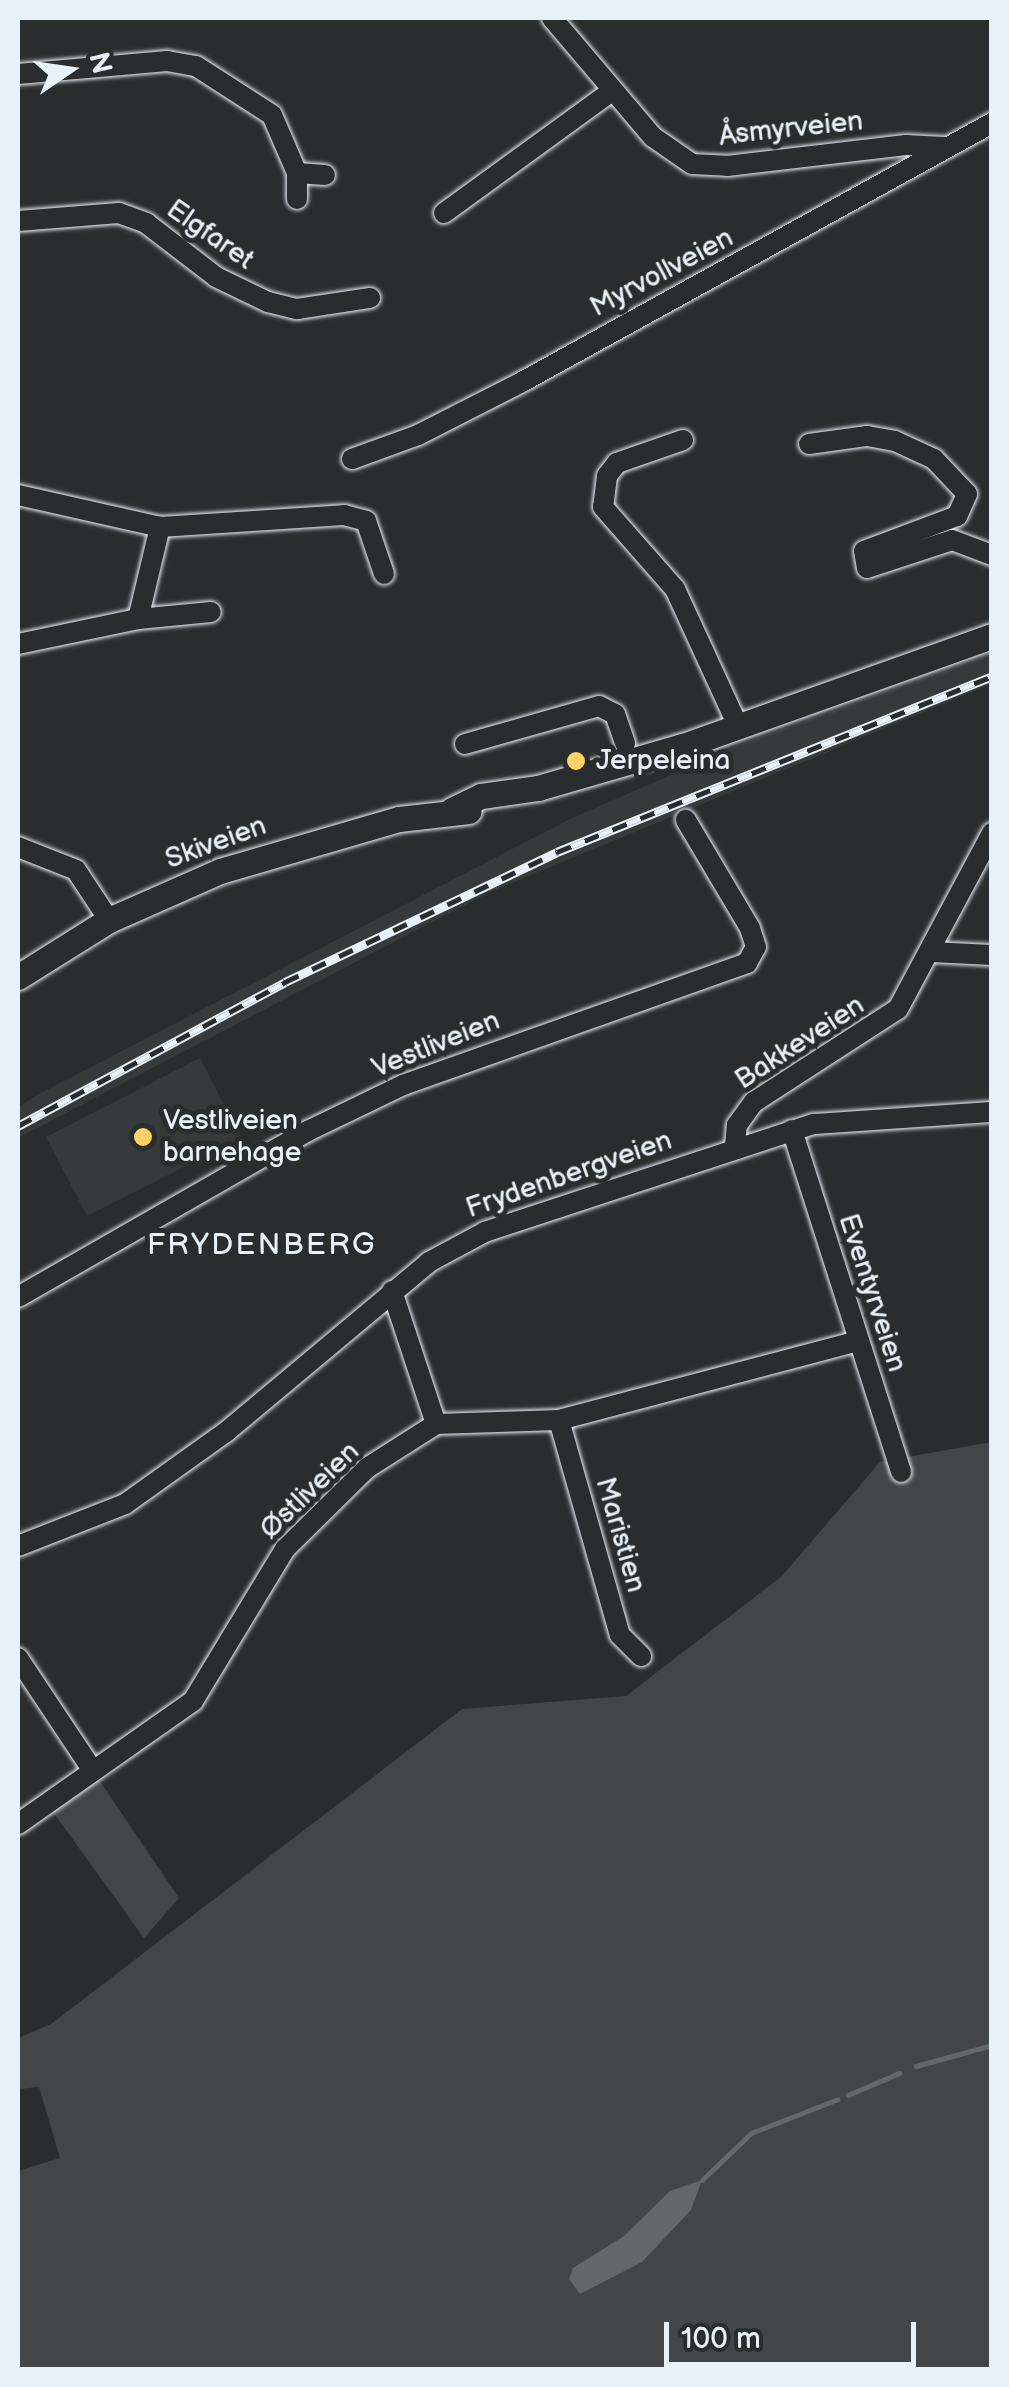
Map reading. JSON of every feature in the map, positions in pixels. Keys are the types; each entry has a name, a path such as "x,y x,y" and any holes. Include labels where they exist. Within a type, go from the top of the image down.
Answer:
{"main road":[{"name":"Skiveien","path":"18,977 109,920 256,859 452,810 483,812 538,788 739,728 992,636"}],"street":[{"name":"Åsmyrveien","path":"552,18 672,156 692,164 726,166 906,145 945,148"},
{"path":"18,74 166,61 196,66 242,92 272,115 296,173 297,199"},
{"path":"444,212 612,91"},
{"name":"Myrvollveien","path":"352,460 418,435 522,382 992,123"},
{"path":"296,173 325,175"},
{"name":"Elgfaret","path":"18,221 119,213 146,224 216,276 268,302 297,308 345,291 370,298"},
{"path":"809,444 867,436 895,441 934,459 967,494 958,516 864,551 860,558 868,568 952,540 990,548"},
{"path":"683,440 617,462 608,476 603,507 675,589 739,728"},
{"path":"18,495 160,527 344,516 366,521 384,574"},
{"path":"138,619 160,527"},
{"path":"18,644 138,619 211,612"},
{"path":"466,744 600,706 615,714 626,743"},
{"name":"Vestliveien","path":"18,1297 308,1131 404,1085 748,963 756,948 750,928 686,820"},
{"name":"Bakkeveien","path":"735,1146 737,1125 754,1102 880,1026 911,992 992,833"},
{"path":"18,847 76,870 109,920"},
{"path":"932,952 992,954"},
{"name":"Frydenbergveien","path":"18,1546 125,1504 226,1432 392,1291 485,1232 792,1130 992,1112"},
{"name":"Eventyrveien","path":"792,1130 902,1472"},
{"path":"392,1291 436,1424 559,1420 858,1341"},
{"name":"Maristien","path":"559,1420 620,1635 641,1656"},
{"name":"Østliveien","path":"18,1824 193,1701 285,1549 367,1468 436,1424"},
{"path":"18,1658 93,1771"}],"shaded area":[{"path":"991,653 991,684 488,893 18,1138 18,1107 37,1095 570,819 744,743"},
{"name":"Vestliveien barnehage","path":"200,1058 241,1138 87,1216 46,1137"},
{"path":"991,1442 991,2369 18,2369 18,2171 60,2158 39,2087 18,2089 18,2038 51,2024 462,1709 626,1696 781,1577 880,1462"},
{"path":"93,1771 179,1898 144,1938 48,1805"},
{"path":"702,2180 691,2210 642,2262 580,2294 569,2279 573,2268 624,2236 670,2191"}],"waterway":[{"path":"916,2066 992,2045"},
{"path":"848,2095 899,2073"},
{"path":"702,2180 751,2133 838,2099"}],"railway":[{"path":"18,1126 285,982 557,852 992,676"}],"place":[{"name":"Jerpeleina","path":"576,761"},
{"name":"Vestliveien barnehage","path":"143,1137"}],"district":[{"name":"FRYDENBERG","path":"262,1245"}]}
